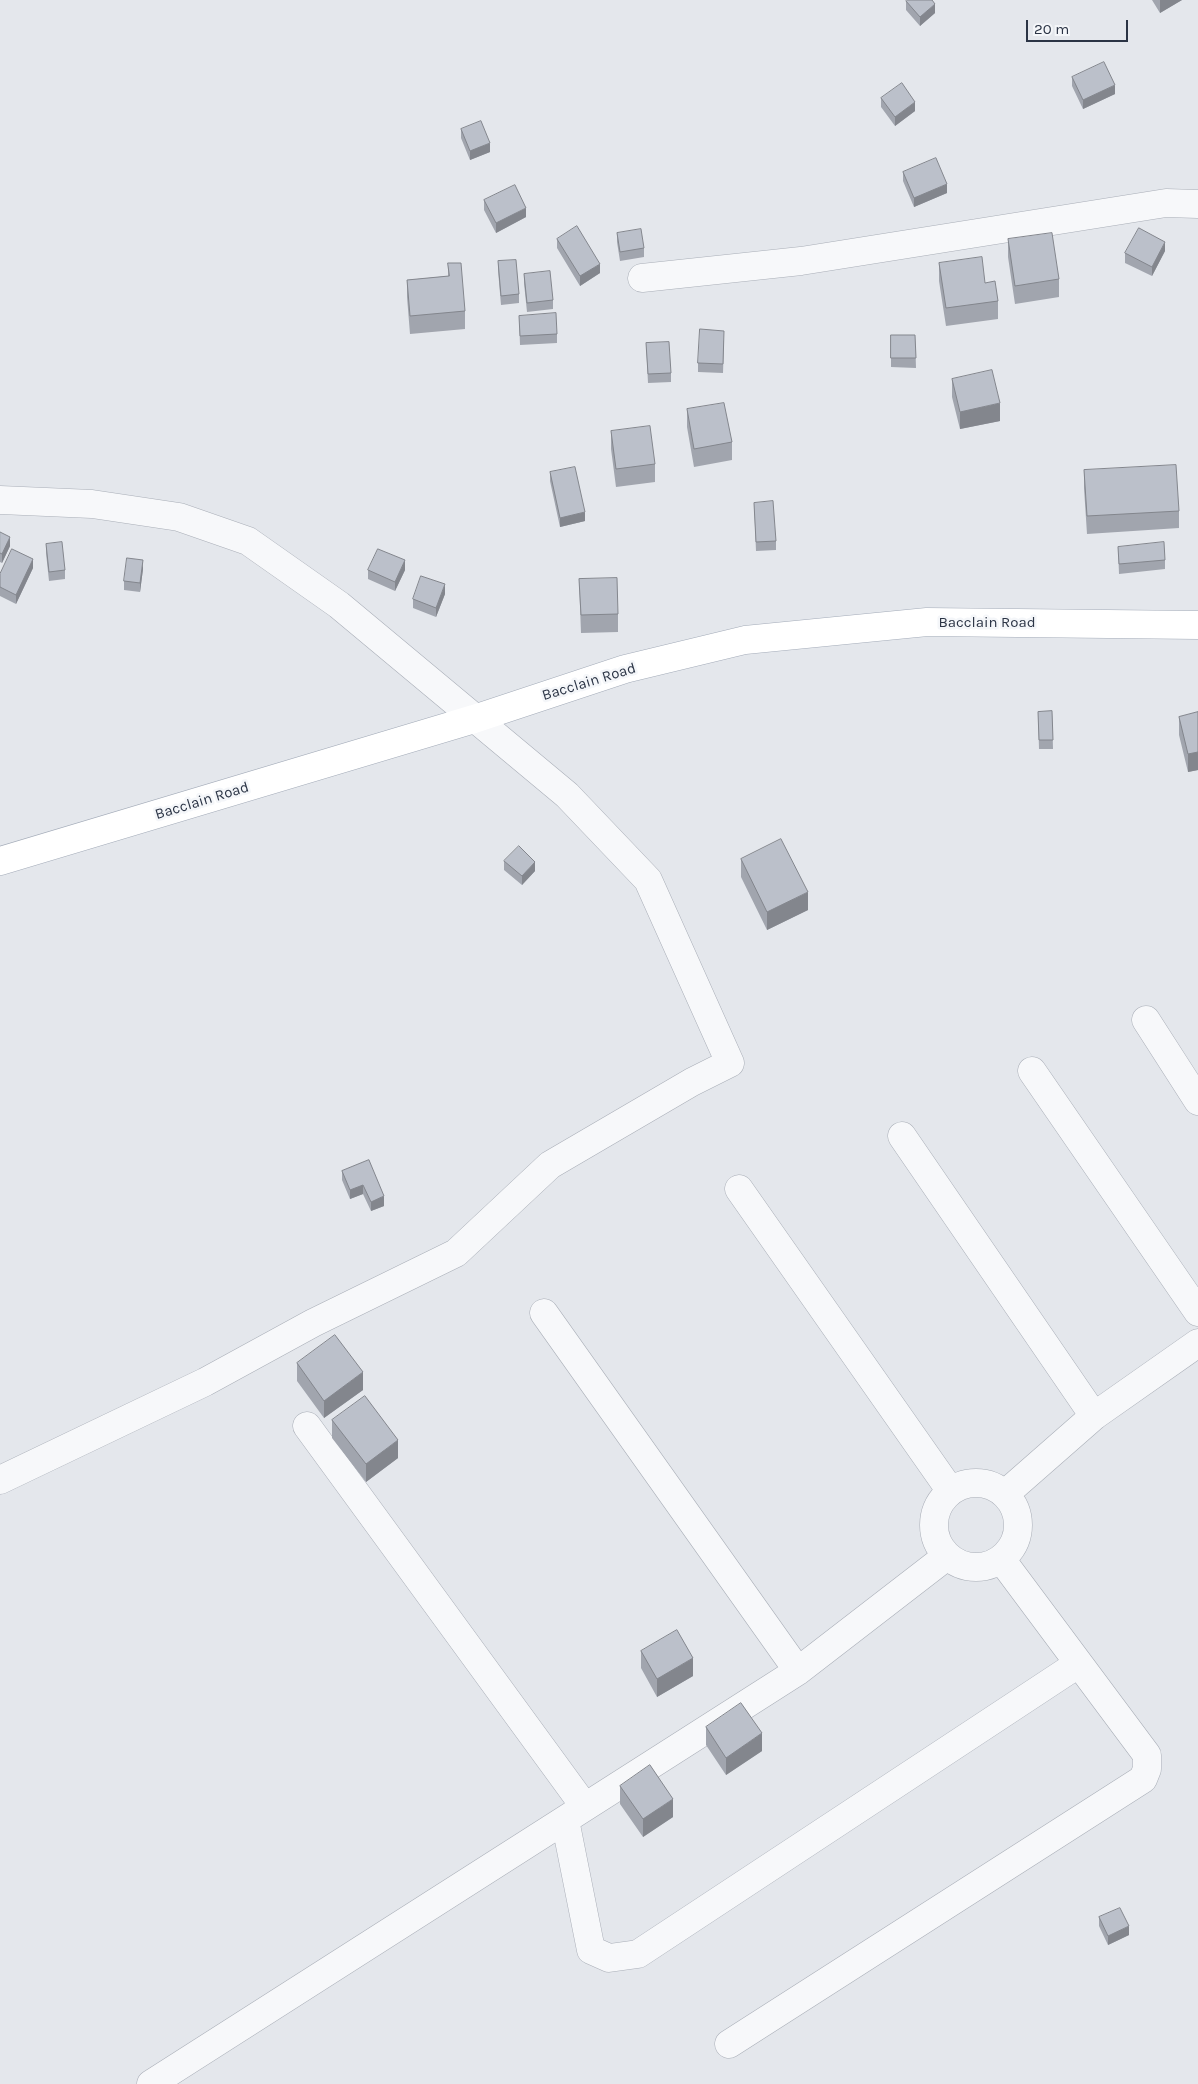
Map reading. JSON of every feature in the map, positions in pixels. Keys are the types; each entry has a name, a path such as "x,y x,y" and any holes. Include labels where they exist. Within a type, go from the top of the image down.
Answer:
{"main road":[{"name":"Bacclain Road","path":"0,861 474,719 625,669 745,640 927,622 1198,624"}],"street":[{"path":"642,278 801,261 1166,203 1198,204"},
{"path":"0,500 92,504 179,518 248,541 339,605 567,795 648,880 730,1063 692,1082 550,1165 456,1253 313,1323 205,1382 0,1480"},
{"path":"1146,1020 1198,1101"},
{"path":"1032,1071 1198,1312"},
{"path":"902,1136 1094,1416"},
{"path":"740,1189 950,1490"},
{"path":"544,1313 798,1671"},
{"path":"1005,1494 1094,1416 1198,1343"},
{"path":"307,1426 575,1813 591,1950 609,1958 638,1954 1078,1664"},
{"path":"978,1482 993,1485 1005,1494 1014,1505 1018,1520 1018,1535 1011,1548 1001,1559 988,1566 973,1568 959,1564 947,1556 938,1544 933,1530 934,1515 940,1501 950,1490 963,1483 978,1482"},
{"path":"151,2084 798,1671 947,1556"},
{"path":"729,2044 1142,1780 1147,1768 1147,1755 1001,1559"}],"building":[{"path":"907,0 932,0 935,4 920,17"},
{"path":"1104,62 1115,85 1083,100 1072,77"},
{"path":"902,83 915,102 895,117 881,98"},
{"path":"481,121 490,143 470,151 461,129"},
{"path":"936,158 947,184 914,198 903,172"},
{"path":"515,185 526,208 496,223 484,200"},
{"path":"577,226 600,264 580,276 557,239"},
{"path":"1139,228 1165,242 1152,267 1125,253"},
{"path":"641,229 644,248 620,252 617,233"},
{"path":"1052,233 1059,279 1015,286 1008,239"},
{"path":"982,257 985,283 995,281 998,301 946,308 939,263"},
{"path":"516,260 519,294 501,296 498,261"},
{"path":"448,263 461,263 465,311 410,316 407,280 449,276"},
{"path":"550,271 553,300 527,303 524,274"},
{"path":"556,313 557,334 520,336 519,316"},
{"path":"700,329 724,331 723,364 698,363"},
{"path":"891,335 915,335 916,358 891,358"},
{"path":"669,342 671,373 648,374 646,343"},
{"path":"992,370 1000,403 960,412 952,379"},
{"path":"724,403 732,442 694,449 687,409"},
{"path":"650,426 655,464 616,469 611,431"},
{"path":"1176,465 1179,511 1087,516 1084,470"},
{"path":"575,467 585,512 560,518 550,472"},
{"path":"773,501 776,541 756,542 754,503"},
{"path":"0,532 10,537 2,554 0,553"},
{"path":"62,542 65,570 49,572 46,544"},
{"path":"1164,542 1165,560 1119,564 1118,547"},
{"path":"12,549 33,559 16,595 0,587 0,574"},
{"path":"378,549 405,560 395,582 368,570"},
{"path":"127,558 143,560 140,583 124,581"},
{"path":"421,576 445,584 436,608 413,599"},
{"path":"617,578 618,614 581,615 579,579"},
{"path":"1052,711 1053,740 1039,740 1038,712"},
{"path":"1198,712 1198,752 1188,754 1179,717"},
{"path":"781,839 808,892 767,912 741,859"},
{"path":"519,846 535,862 522,876 504,861"},
{"path":"369,1160 384,1196 371,1202 363,1185 350,1190 342,1171"},
{"path":"335,1335 363,1372 324,1401 297,1363"},
{"path":"365,1396 398,1440 366,1464 332,1420"},
{"path":"677,1630 693,1658 657,1679 641,1651"},
{"path":"741,1703 762,1733 726,1758 706,1727"},
{"path":"650,1765 673,1799 643,1819 620,1786"},
{"path":"1120,1908 1129,1926 1108,1936 1099,1917"}]}
